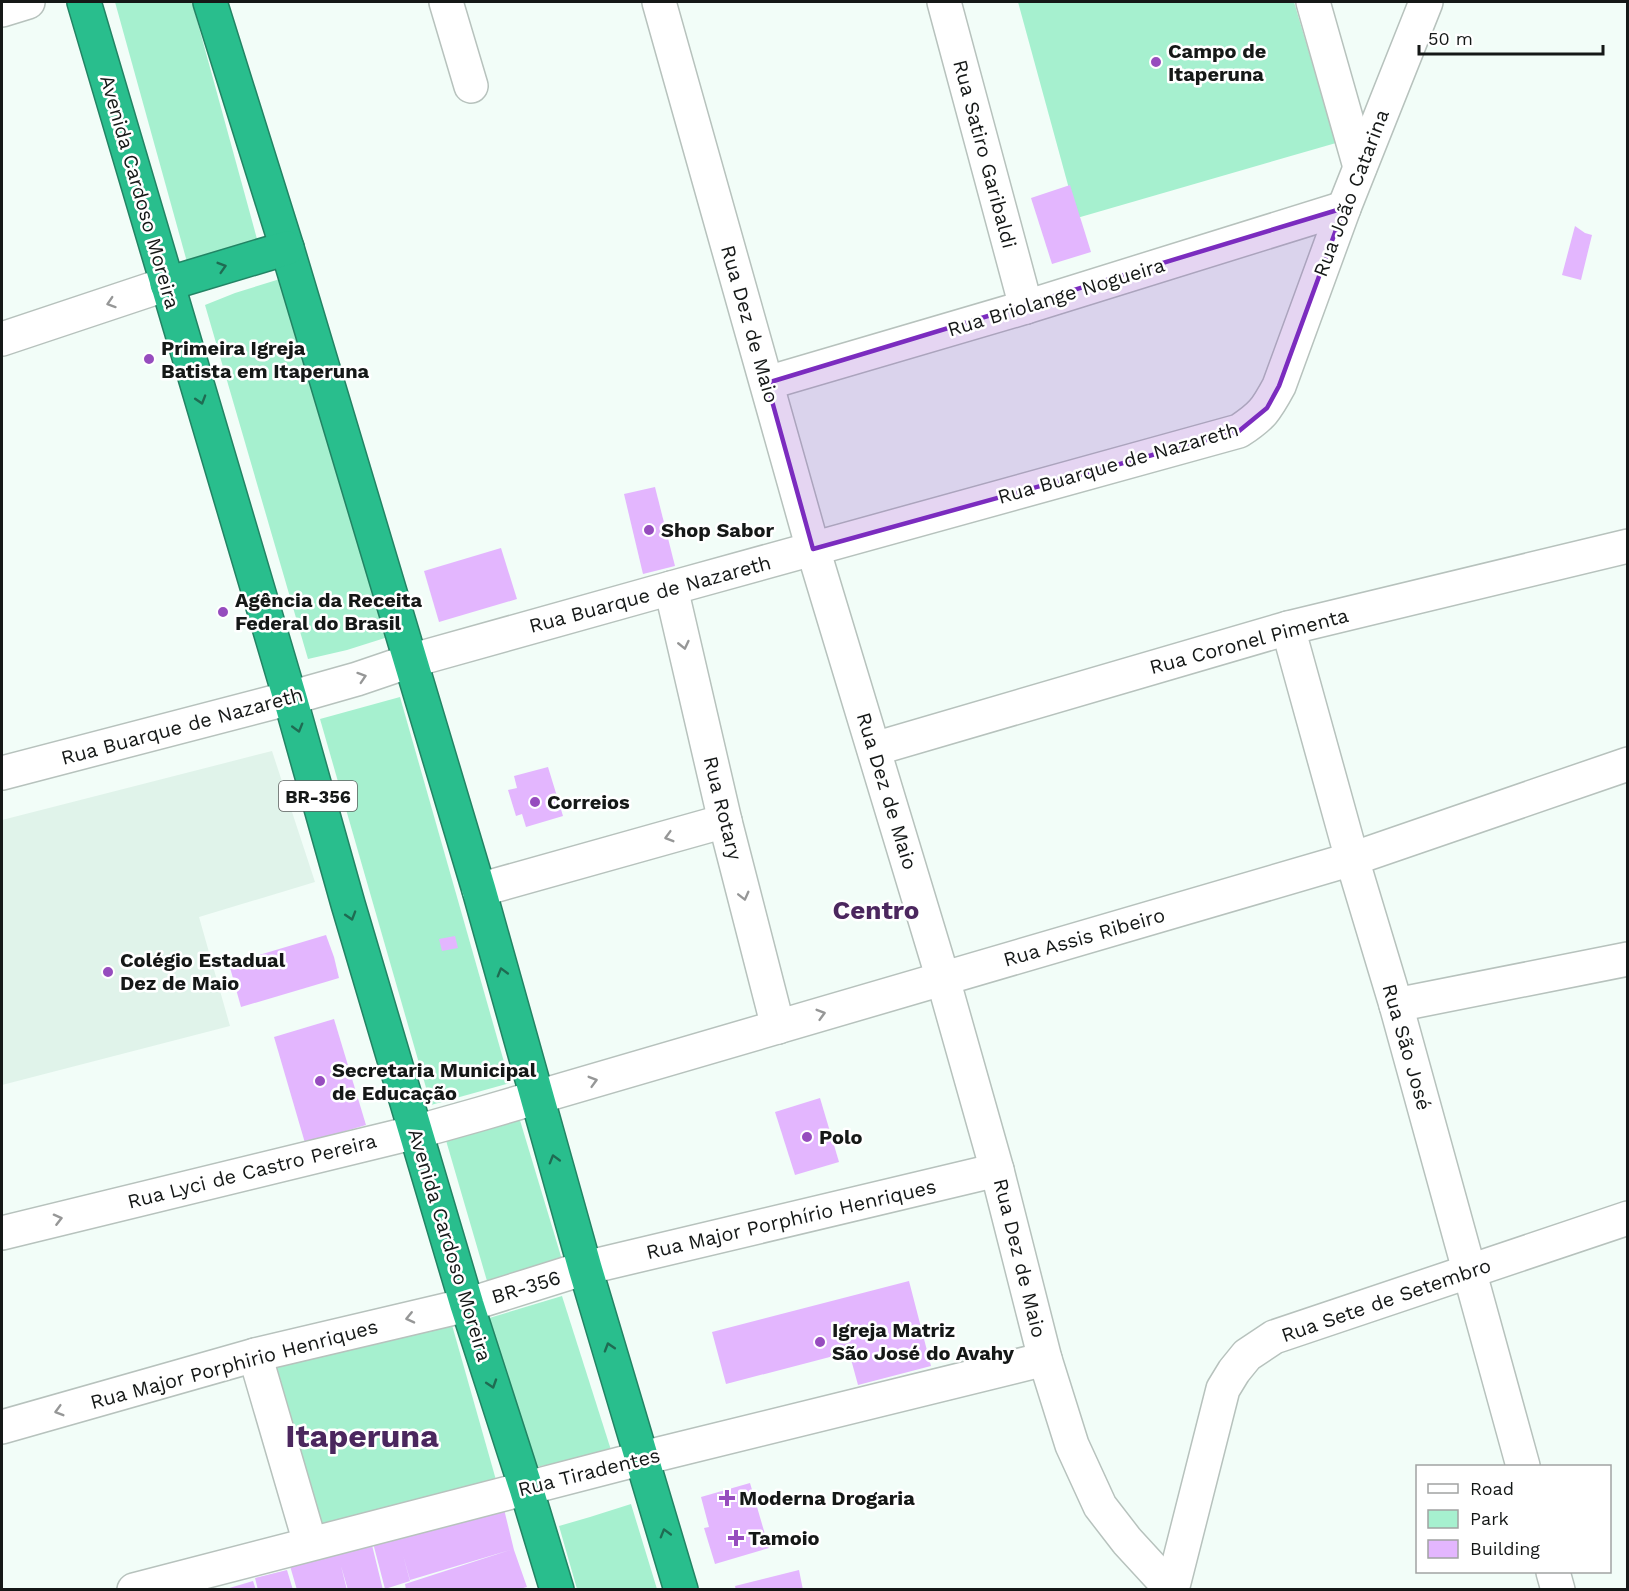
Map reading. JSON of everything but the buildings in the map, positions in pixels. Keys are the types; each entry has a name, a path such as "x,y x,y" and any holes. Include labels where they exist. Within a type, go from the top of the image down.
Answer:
{"highway":[{"name":"Avenida Cardoso Moreira","path":"84,2 290,698 351,915 467,1305 556,1590"},
{"name":"BR-356","path":"210,2 287,248 479,890 585,1268 681,1590"},
{"path":"166,284 287,248"}],"street":[{"path":"2,10 28,2"},
{"path":"446,2 471,86"},
{"name":"Rua Dez de Maio","path":"659,2 813,549 944,979 1046,1359 1072,1445 1100,1506 1127,1541 1172,1590"},
{"name":"Rua Satiro Garibaldi","path":"944,2 1026,307"},
{"path":"1313,2 1360,167"},
{"name":"Rua João Catarina","path":"1279,386 1344,208 1426,2"},
{"name":"Rua Briolange Nogueira","path":"767,383 1026,307 1344,208"},
{"path":"2,339 166,284"},
{"name":"Rua Buarque de Nazareth","path":"2,773 290,698 410,661 1239,431 1267,408 1279,386"},
{"name":"Rua Coronel Pimenta","path":"874,749 1288,628 1628,546"},
{"name":"Rua Rotary","path":"671,588 725,821 778,1027"},
{"name":"Rua São José","path":"1288,628 1352,859 1396,1005 1522,1465"},
{"name":"Rua Assis Ribeiro","path":"537,1098 1352,859 1628,764"},
{"path":"479,890 725,821"},
{"path":"1396,1005 1628,959"},
{"name":"Rua Lyci de Castro Pereira","path":"2,1233 416,1132 537,1098"},
{"name":"Rua Major Porphírio Henriques","path":"585,1268 997,1170"},
{"name":"Rua Sete de Setembro","path":"1172,1590 1223,1389 1233,1371 1247,1355 1274,1337 1628,1218"},
{"name":"BR-356","path":"467,1305 585,1268"},
{"name":"Rua Major Porphirio Henriques","path":"2,1427 255,1355 467,1305"},
{"path":"255,1355 310,1543"},
{"name":"Rua Tiradentes","path":"134,1590 643,1458 1046,1359"},
{"path":"1552,1573 1558,1590"}],"highlighted area":[{"path":"1344,208 1279,386 1267,408 1239,431 813,549 767,383"}],"shaded area":[{"name":"Colégio Estadual Dez de Maio","path":"272,751 315,882 199,917 230,1026 2,1085 2,820"}],"green space":[{"path":"115,2 192,2 257,239 187,262"},
{"name":"Campo de Itaperuna","path":"1018,2 1294,2 1336,143 1077,218"},
{"path":"280,279 388,637 308,659 205,305"},
{"path":"400,697 510,1083 431,1105 320,719"},
{"path":"519,1117 563,1263 487,1281 445,1137"},
{"path":"562,1296 611,1450 535,1467 486,1319"},
{"path":"450,1318 498,1487 319,1537 271,1368"},
{"path":"631,1504 657,1589 577,1589 559,1526"}],"place":[{"name":"Campo de Itaperuna","path":"1156,62"},
{"name":"Primeira Igreja Batista em Itaperuna","path":"149,359"},
{"name":"Shop Sabor","path":"649,530"},
{"name":"Agência da Receita Federal do Brasil","path":"223,612"},
{"name":"Correios","path":"535,802"},
{"name":"Colégio Estadual Dez de Maio","path":"108,972"},
{"name":"Secretaria Municipal de Educação","path":"320,1081"},
{"name":"Polo","path":"807,1137"},
{"name":"Igreja Matriz São José do Avahy","path":"820,1342"},
{"name":"Moderna Drogaria","path":"727,1498"},
{"name":"Tamoio","path":"736,1538"}],"district":[{"name":"Centro","path":"876,910"},
{"name":"Itaperuna","path":"362,1436"}]}
